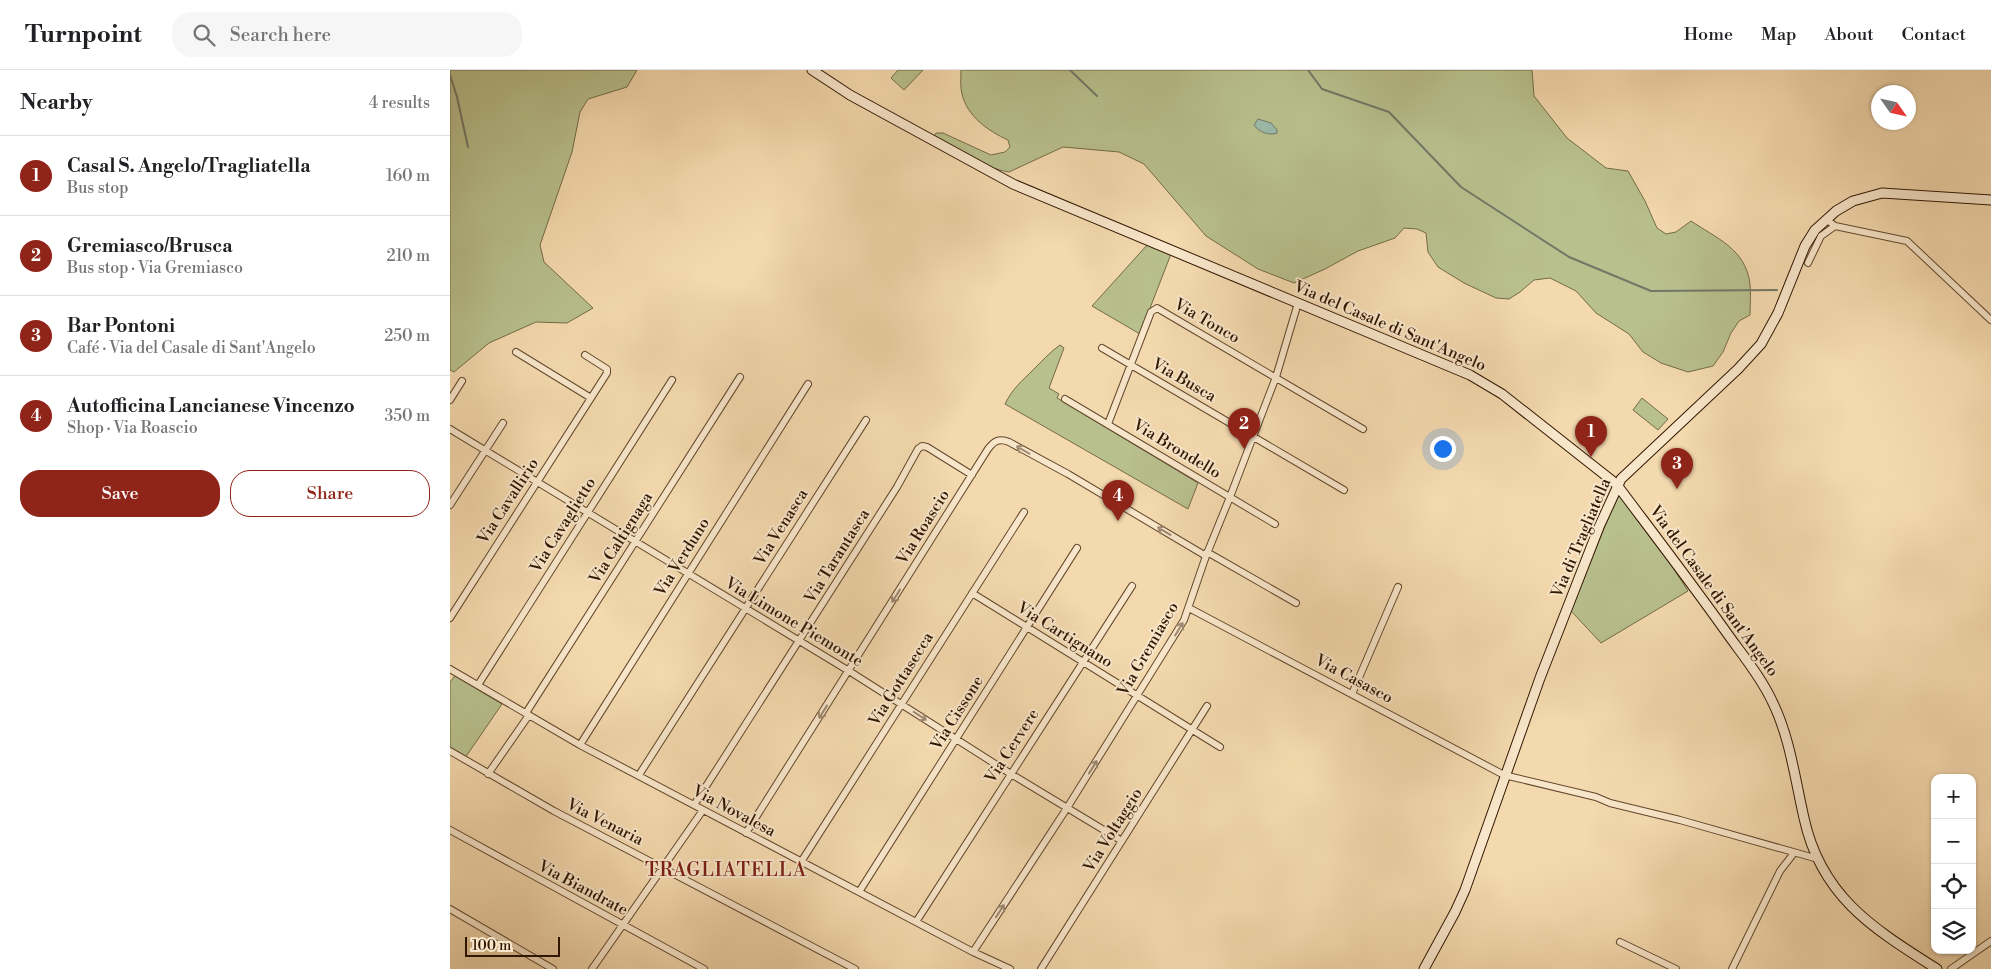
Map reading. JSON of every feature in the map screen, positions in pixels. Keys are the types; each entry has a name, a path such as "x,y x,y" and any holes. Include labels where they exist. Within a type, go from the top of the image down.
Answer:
{"main road":[{"name":"Via del Casale di Sant'Angelo","path":"812,70 850,95 1013,184 1428,356 1485,383 1518,406 1618,485 1749,664 1772,701 1786,739 1804,820 1818,859 1831,882 1852,909 1884,935 1938,969"},
{"name":"Via di Tragliatella","path":"1424,969 1465,890 1504,775 1540,678 1621,479 1750,357 1771,329 1805,246 1815,230 1843,206 1882,193 1991,200"}],"street":[{"path":"1826,219 1835,226 1906,241 1991,320"},
{"path":"1808,263 1821,236 1835,226"},
{"name":"Via Gremiasco","path":"973,952 1138,696 1183,622 1206,554 1230,498 1276,377 1298,303"},
{"name":"Via Tonco","path":"1108,424 1151,312 1157,308 1276,377"},
{"name":"Via Busca","path":"1102,348 1344,490"},
{"path":"516,352 591,398"},
{"name":"Via Cavallirio","path":"450,618 607,373 607,369 585,355"},
{"name":"Via Caltignaga","path":"488,774 528,714 740,376"},
{"path":"1276,377 1363,428"},
{"name":"Via Cavaglietto","path":"478,686 672,380"},
{"path":"450,400 462,381"},
{"name":"Via Verduno","path":"580,745 808,384"},
{"name":"Via Brondello","path":"1065,400 1275,524"},
{"name":"Via Venasca","path":"639,775 866,420"},
{"path":"450,505 503,424"},
{"name":"Via Limone Piemonte","path":"450,429 849,671 956,740 1122,841"},
{"name":"Via Roascio","path":"746,833 972,475 992,444 998,440 1006,441 1068,474 1206,554 1296,603"},
{"name":"Via Tarantasca","path":"694,805 897,487 919,448 924,446 929,448 972,475"},
{"name":"Via Gottasecca","path":"801,862 1024,512"},
{"name":"Via Cissone","path":"859,892 1077,548"},
{"name":"Via Cervere","path":"916,922 1132,586"},
{"path":"1352,694 1398,587"},
{"name":"Via Cartignano","path":"972,593 1220,747"},
{"name":"Via Casasco","path":"1189,608 1504,775 1596,797 1610,803 1680,820 1818,859"},
{"name":"Via Novalesa","path":"451,672 580,745 973,952 1010,969"},
{"name":"Via Voltaggio","path":"1041,969 1207,706"},
{"name":"Via Venaria","path":"450,751 554,811 855,969"},
{"path":"592,969 703,810"},
{"name":"Via Biandrate","path":"450,830 704,969"},
{"path":"1732,969 1780,871 1794,852"},
{"path":"450,909 553,969"},
{"path":"1951,969 1991,941"},
{"path":"1620,942 1676,969"}],"green space":[{"path":"450,70 637,70 627,87 588,99 580,112 572,152 540,245 544,262 593,308 567,323 536,322 489,343 454,372 450,370"},
{"path":"898,70 923,70 904,90 891,78"},
{"path":"961,70 1532,70 1534,96 1567,138 1606,168 1628,171 1645,201 1657,228 1666,234 1676,232 1691,221 1720,239 1736,253 1743,262 1750,284 1750,315 1739,321 1731,333 1723,352 1713,366 1688,372 1661,363 1643,352 1629,334 1596,313 1576,291 1550,278 1534,280 1509,299 1496,298 1464,283 1438,267 1428,252 1426,233 1417,229 1404,228 1395,238 1358,251 1294,283 1258,269 1206,236 1144,164 1119,152 1063,147 1009,172 990,167 934,136 936,133 943,133 991,155 1005,152 1010,147 1008,140 979,122 968,109 961,91"},
{"path":"1148,244 1171,254 1140,334 1092,306"},
{"path":"1060,345 1064,348 1049,388 1059,394 1057,398 1198,483 1188,509 1005,404 1018,386"},
{"path":"1642,398 1668,419 1658,430 1633,410"},
{"path":"1617,496 1622,497 1654,538 1688,591 1601,643 1571,611"},
{"path":"455,676 502,704 465,758 450,748 450,682"}],"shaded area":[{"path":"1258,119 1271,123 1277,130 1277,133 1268,134 1259,130 1254,125"}],"waterway":[{"path":"1070,70 1097,96"},
{"path":"1308,70 1322,89 1389,112 1461,187 1569,257 1651,291 1777,290"},
{"path":"450,75 468,147"}],"place":[{"name":"Gremiasco/Brusca","path":"1244,449"},
{"name":"Casal S. Angelo/Tragliatella","path":"1591,457"},
{"name":"Bar Pontoni","path":"1677,489"},
{"name":"Autofficina Lancianese Vincenzo","path":"1118,521"}],"district":[{"name":"TRAGLIATELLA","path":"726,870"}]}
